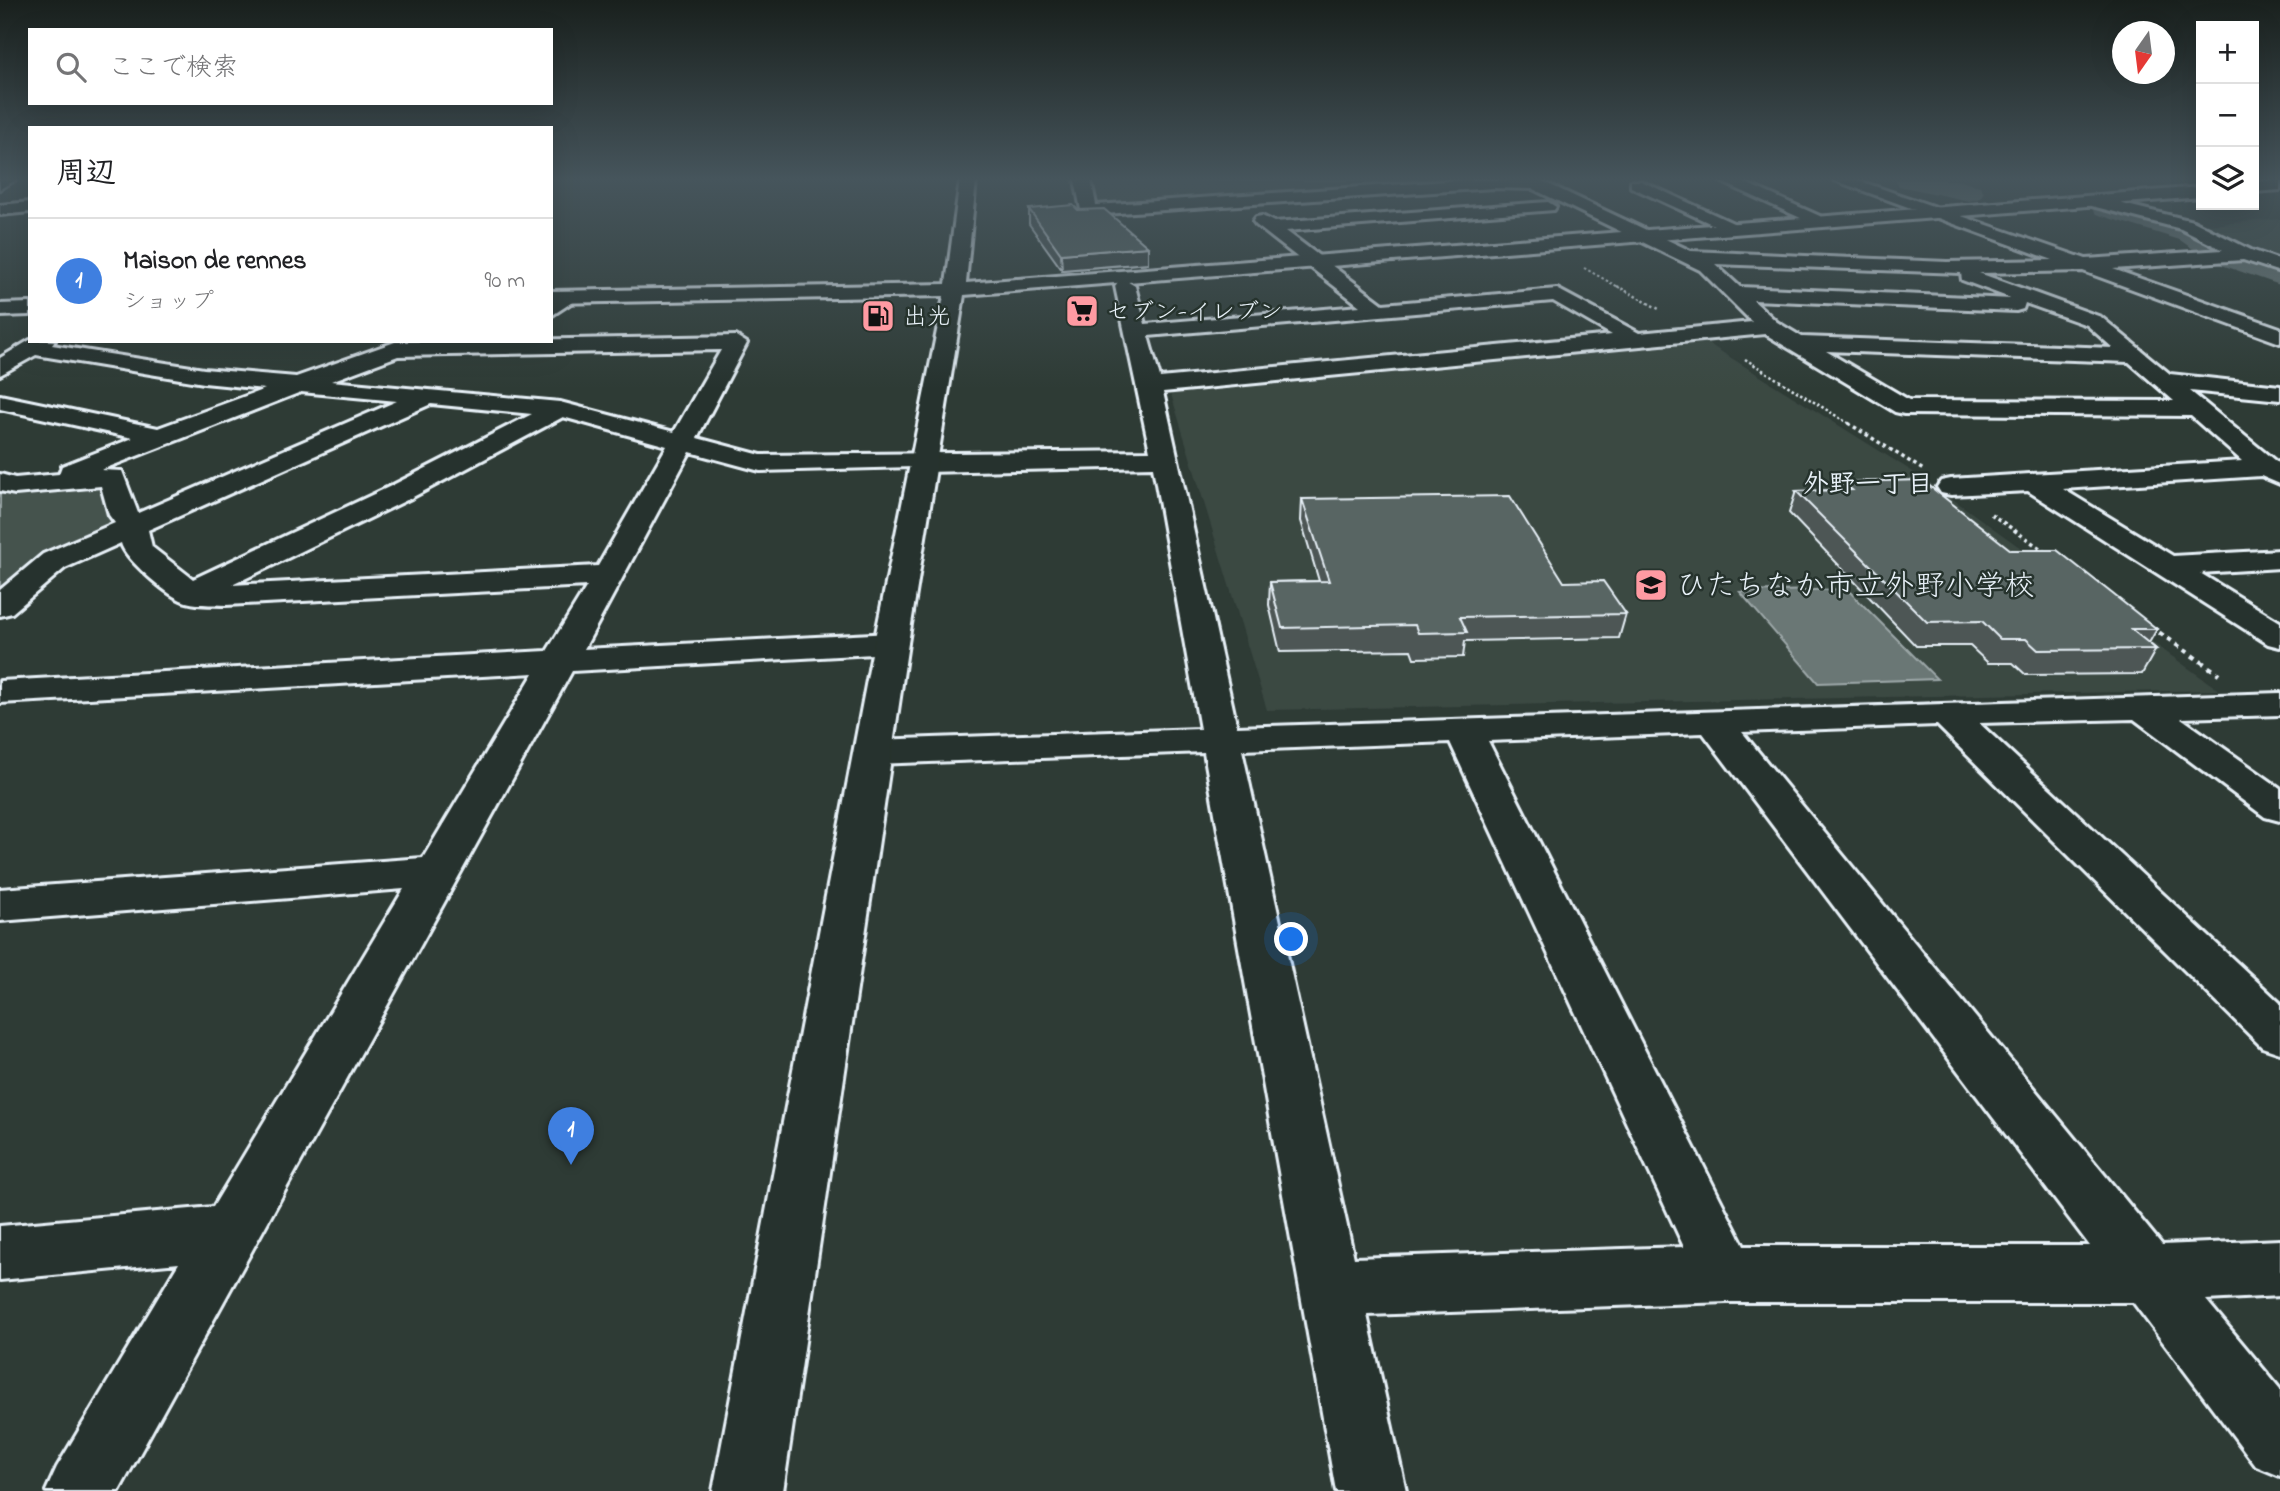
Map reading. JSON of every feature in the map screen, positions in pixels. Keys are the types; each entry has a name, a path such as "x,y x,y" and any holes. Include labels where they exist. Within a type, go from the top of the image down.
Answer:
{"street":[{"path":"748,1491 960,250"},
{"path":"1300,250 1380,311"},
{"path":"561,297 955,290 1443,250"},
{"path":"1674,250 1707,266 1769,327 1904,407 2199,408"},
{"path":"2038,250 2222,313 2280,336"},
{"path":"2236,250 2280,266"},
{"path":"1691,257 1947,268 2083,265 2245,254"},
{"path":"1947,268 2094,321 2273,472"},
{"path":"1125,286 1150,386 1371,1491"},
{"path":"1735,293 2004,305 2042,303"},
{"path":"1137,331 1557,295 1636,340"},
{"path":"2147,304 2173,296"},
{"path":"0,310 28,309"},
{"path":"2222,313 2263,309"},
{"path":"2094,321 2121,313"},
{"path":"1150,386 1769,327"},
{"path":"55,481 86,465 160,436 395,349 519,344 736,343 609,575 81,1491"},
{"path":"0,368 38,344 204,376 560,409 760,463 1163,458"},
{"path":"1800,344 2137,356"},
{"path":"2167,381 2280,393"},
{"path":"0,606 54,561 132,524 428,396"},
{"path":"0,402 160,436"},
{"path":"191,593 401,492 560,409"},
{"path":"1951,487 2030,480 2273,472"},
{"path":"0,482 15,486 112,477 124,515 132,524 138,551 191,593 226,594 609,575"},
{"path":"2030,480 2280,637"},
{"path":"2165,566 2280,559"},
{"path":"0,692 557,664 891,643"},
{"path":"874,752 1465,733 1946,713 2272,704"},
{"path":"2143,708 2280,808"},
{"path":"1946,713 2280,1033"},
{"path":"1714,722 2280,1442"},
{"path":"1465,733 1727,1274"},
{"path":"0,905 436,872"},
{"path":"0,1253 228,1232"},
{"path":"1330,1288 1727,1274 2148,1273 2280,1268"}],"path":[{"path":"1552,250 1704,334 1951,487 2051,557"},
{"path":"2140,619 2272,704"}],"shaded area":[{"path":"2246,250 2280,250 2280,263"},
{"name":"ひたちなか市立外野小学校","path":"1701,339 1926,480 2219,690 1267,710 1171,394"},
{"path":"100,482 112,525 0,592 0,494"},
{"path":"1847,589 1937,679 1818,683 1740,592"}],"building":[{"path":"1058,250 1116,250 1061,254"},
{"path":"1922,480 2011,550 2057,550 2157,629 2131,629 2156,649 2038,650 2026,639 2000,639 1982,621 1927,622 1796,491 1852,490 1842,482"},
{"path":"1510,496 1564,582 1603,581 1626,614 1460,617 1467,632 1418,633 1415,625 1282,628 1270,582 1329,581 1302,499"}],"waterway":[{"path":"2216,250 2280,274"}],"place":[{"name":"セブン-イレブン","path":"1082,311"},
{"name":"出光","path":"878,316"},
{"name":"ひたちなか市立外野小学校","path":"1651,585"},
{"name":"Maison de rennes","path":"571,1165"}],"district":[{"name":"外野一丁目","path":"1868,483"}]}
